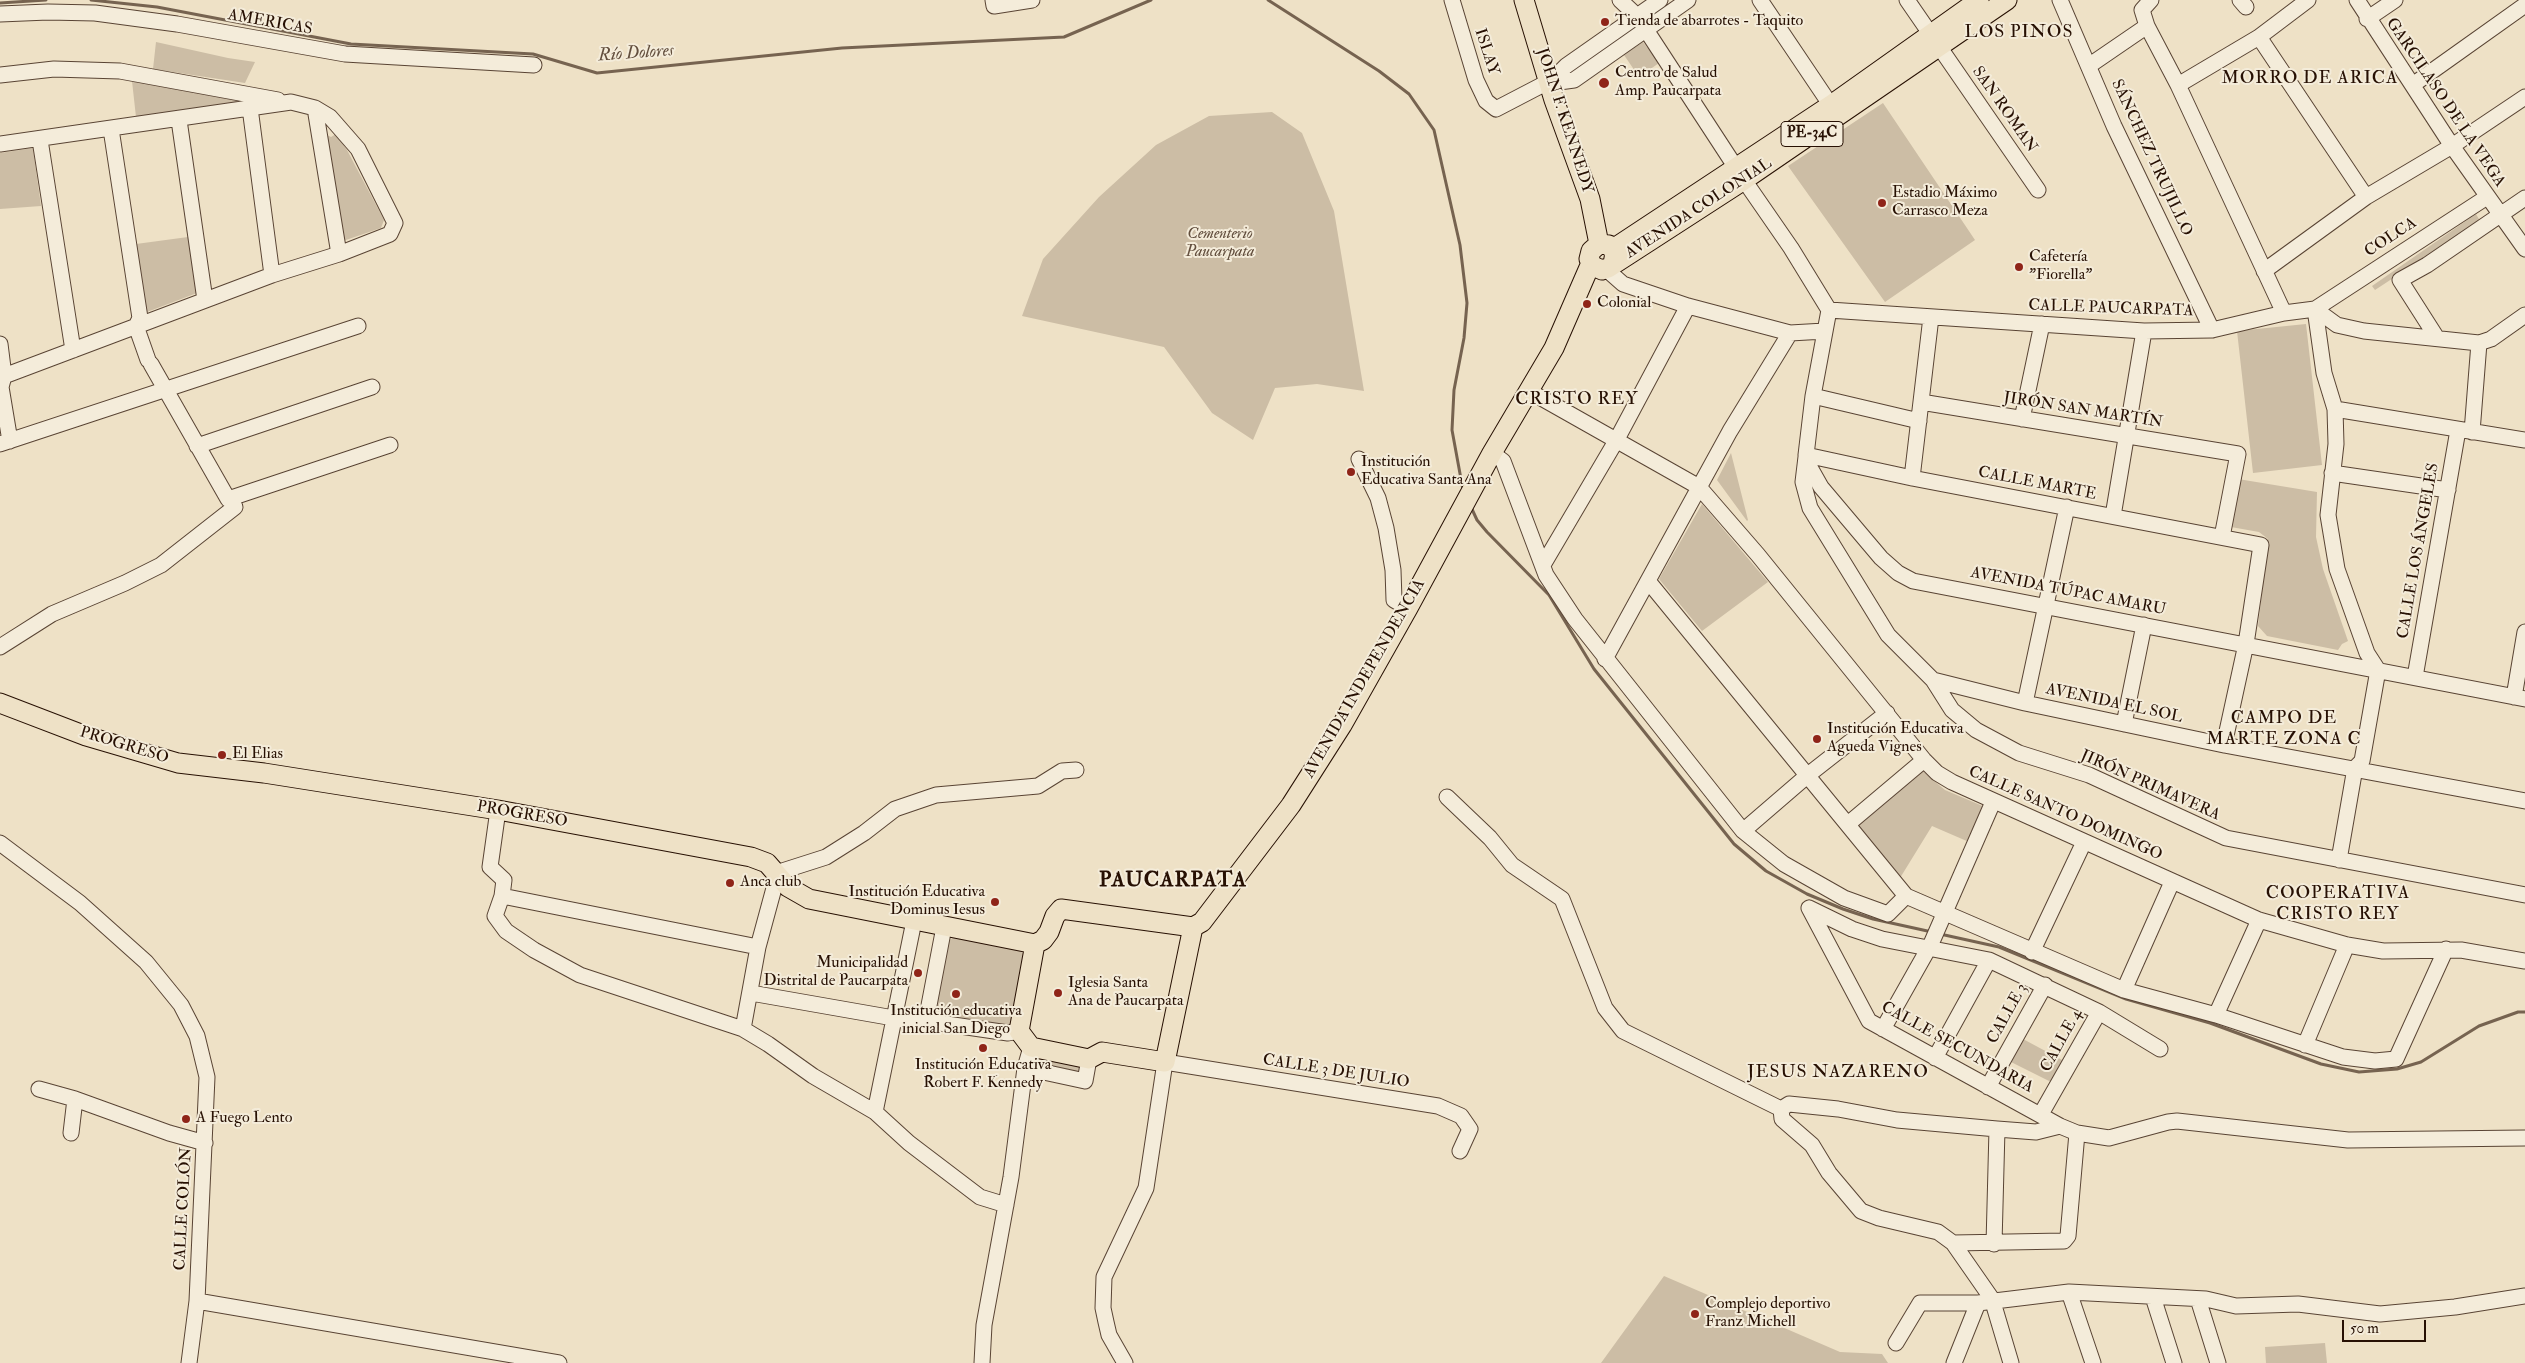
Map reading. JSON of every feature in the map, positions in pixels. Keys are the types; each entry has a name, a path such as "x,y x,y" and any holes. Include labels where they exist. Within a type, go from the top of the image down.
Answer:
{"main road":[{"name":"JOHN F. KENNEDY","path":"1524,0 1590,199 1604,260"},
{"name":"AVENIDA COLONIAL","path":"1935,41 1979,0"},
{"name":"AVENIDA COLONIAL","path":"1604,260 1740,174 1935,41 2007,0"},
{"name":"AVENIDA INDEPENDENCIA","path":"1193,927 1202,922 1291,805 1342,725 1408,608 1439,547 1554,348 1579,292 1604,260"},
{"name":"PROGRESO","path":"0,703 86,736 178,763 264,773 498,810 751,858 767,863 776,875 799,895 809,899 1035,944"},
{"path":"1061,909 1193,927 1165,1062 1102,1052 1089,1059 1031,1047 1019,1031 1035,944 1043,940 1049,932 1054,916 1061,909"}],"street":[{"path":"993,0 994,6 1032,0"},
{"name":"ISLAY","path":"1452,0 1476,80 1486,101 1496,109 1550,82"},
{"path":"1620,0 1637,16 1646,29 1740,174 1791,248 1829,310 1813,396 1806,455"},
{"path":"1550,82 1566,66 1660,0"},
{"path":"1550,82 1574,80 1688,0"},
{"path":"1760,0 1835,110"},
{"name":"SAN ROMAN","path":"1907,0 2038,190"},
{"name":"SÁNCHEZ TRUJILLO","path":"2060,0 2090,65 2114,126 2212,330"},
{"path":"2151,0 2142,10 2147,26 2178,86 2284,313"},
{"path":"2178,86 2259,37 2308,0"},
{"name":"GARCILASO DE LA VEGA","path":"2357,0 2367,19 2414,84 2452,146 2525,249"},
{"path":"2367,19 2395,0"},
{"path":"2414,84 2525,5"},
{"name":"AMERICAS","path":"0,14 95,13 177,24 345,54 534,65"},
{"path":"2090,65 2147,26"},
{"path":"2259,37 2366,197"},
{"path":"0,75 54,69 120,71 315,108 330,117 358,149 395,223 390,234 339,254 272,275 4,376"},
{"path":"2264,271 2366,197 2452,146 2525,97"},
{"path":"0,144 179,120 290,102"},
{"path":"250,108 272,275"},
{"path":"315,108 339,254"},
{"path":"179,120 205,300"},
{"path":"111,128 140,318 136,326 149,362 228,499 390,445"},
{"path":"40,140 73,350"},
{"name":"COLCA","path":"2315,310 2487,197"},
{"path":"2437,338 2400,280 2428,265 2525,198"},
{"path":"1604,260 1623,284 1688,306 1790,333 1825,331"},
{"path":"1543,565 1616,441 1688,306"},
{"name":"CALLE PAUCARPATA","path":"1829,310 2144,331 2212,330 2284,313 2315,310"},
{"path":"2315,310 2337,325 2364,331 2480,343 2491,339 2525,315"},
{"path":"2315,310 2324,373 2335,409 2336,444 2328,515 2337,569 2367,653 2378,670 2362,761 2355,768 2339,860"},
{"path":"1912,478 1931,317"},
{"path":"2022,419 2042,324"},
{"path":"0,344 4,376 1,387 5,443 358,326"},
{"path":"2113,516 2124,436 2144,331"},
{"path":"1604,659 1730,431 1790,333"},
{"name":"CALLE LOS ÁNGELES","path":"2415,678 2448,490 2465,431 2480,343"},
{"path":"197,446 372,387"},
{"name":"CALLE SANTO DOMINGO","path":"1528,391 1699,487 1758,555 1924,760 1937,773 1952,782 2259,920 2347,945 2382,951 2446,949 2525,961"},
{"path":"1813,396 1919,421"},
{"name":"JIRÓN SAN MARTÍN","path":"1921,402 2238,454 2222,537"},
{"path":"2335,409 2525,440"},
{"path":"1492,453 1503,461 1546,575 1575,619 1604,659 1743,831 1784,864 1844,898 1888,914 1906,896"},
{"name":"CALLE MARTE","path":"1806,455 1912,478 2262,545 2246,644"},
{"name":"AVENIDA TÚPAC AMARU","path":"1806,455 1821,487 1881,558 1898,573 1913,580 2519,698"},
{"name":"JIRÓN PRIMAVERA","path":"1806,455 1803,482 1810,508 1888,635 1933,680 1952,710 1976,730 2019,753 2090,776 2226,838 2525,895"},
{"path":"1359,459 1378,498 1386,528 1393,570 1394,600 1408,608"},
{"path":"2332,473 2448,490"},
{"path":"0,647 52,614 161,565 235,507"},
{"path":"2025,703 2067,507"},
{"path":"1648,581 1906,896 1943,918 2124,990 2216,1015 2343,1057 2375,1060 2396,1059 2446,949"},
{"path":"2124,724 2144,625"},
{"path":"2519,698 2525,632"},
{"path":"2224,745 2246,644"},
{"name":"AVENIDA EL SOL","path":"1933,680 2025,703 2224,745 2525,801"},
{"path":"1743,831 1808,775 1886,713"},
{"path":"1848,824 1924,760"},
{"path":"743,1030 758,947 776,875 826,857 864,833 895,809 927,797 1038,786 1062,771 1076,770"},
{"path":"1447,797 1490,838 1512,864 1562,899 1605,1008 1623,1031 1781,1109"},
{"path":"1883,1029 1943,918 1993,802"},
{"path":"498,810 490,867 504,880 502,896 495,916 506,931 534,950 580,975 743,1030 768,1044 813,1076 875,1112 909,1142 980,1197 1006,1205"},
{"path":"2032,952 2084,842"},
{"name":"CALLE COLÓN","path":"0,843 80,903 146,962 181,1005 197,1036 208,1077 196,1301 189,1363"},
{"path":"2124,990 2172,882"},
{"path":"502,896 758,947"},
{"name":"CALLE SECUNDARIA","path":"1929,946 1882,939 1810,908 1866,1018 1988,1087 2041,1114 2060,1126 2078,1133 2109,1138 2178,1121 2348,1140 2525,1138"},
{"path":"2216,1015 2259,920"},
{"path":"875,1112 914,921"},
{"path":"926,1021 944,927"},
{"path":"2305,1045 2347,945"},
{"path":"1929,946 1989,960 2045,984 2099,1012 2160,1049"},
{"path":"1935,1058 1989,960"},
{"name":"CALLE 3","path":"1988,1087 2045,984"},
{"path":"751,993 922,1023 926,1021 1008,1033 1019,1031"},
{"name":"CALLE 4","path":"2041,1114 2099,1012"},
{"path":"982,1363 984,1324 1006,1205 1025,1068 1031,1047"},
{"path":"1025,1068 1085,1081 1089,1059"},
{"path":"1125,1363 1109,1334 1106,1322 1103,1308 1104,1276 1146,1188 1165,1062"},
{"name":"CALLE 3 DE JULIO","path":"1165,1062 1438,1106 1461,1116 1470,1129 1460,1150"},
{"path":"39,1089 75,1099 169,1133 205,1143"},
{"path":"71,1133 75,1099"},
{"path":"1781,1109 1788,1104 1822,1107 1897,1120 2036,1132 2060,1126"},
{"path":"1781,1109 1782,1119 1812,1145 1829,1172 1861,1211 1879,1218 1938,1232 1953,1244 1985,1301 2011,1363"},
{"path":"1994,1244 1997,1129"},
{"path":"1953,1244 2064,1241 2068,1236 2078,1133"},
{"path":"2069,1292 2093,1363"},
{"path":"1896,1343 1920,1303 1985,1301 2069,1292 2206,1299 2236,1306 2298,1304 2380,1314 2455,1307 2525,1296"},
{"path":"2153,1297 2174,1363"},
{"path":"2198,1299 2218,1363"},
{"path":"196,1301 559,1363"},
{"path":"1954,1363 1985,1301"}],"green space":[{"path":"156,42 255,62 245,83 153,69"},
{"path":"1643,42 1659,63 1639,77 1624,55"},
{"path":"132,81 239,98 241,102 136,117"},
{"name":"Estadio Máximo Carrasco Meza","path":"1883,103 1975,240 1885,302 1788,166"},
{"name":"Cementerio Paucarpata","path":"1272,112 1302,133 1334,211 1364,391 1317,384 1275,388 1253,440 1212,413 1164,347 1022,316 1043,259 1099,197 1156,145 1209,116"},
{"path":"336,134 347,150 384,220 381,228 343,241 327,135 331,137"},
{"path":"33,148 41,206 0,209 0,153"},
{"path":"2476,214 2480,221 2375,290 2372,286"},
{"path":"188,237 197,293 147,312 136,244"},
{"path":"2306,324 2322,465 2253,473 2237,331"},
{"path":"1731,453 1748,520 1747,521 1717,480"},
{"path":"2238,479 2317,492 2316,537 2323,569 2348,641 2342,644 2338,650 2267,636 2258,626 2268,539 2259,532 2231,527"},
{"path":"1702,504 1768,582 1702,631 1659,579"},
{"path":"1920,769 1945,790 1985,807 1969,842 1932,826 1900,878 1856,823"},
{"path":"955,937 1019,949 1026,957 1014,1026 940,1014 935,1007 947,941"},
{"path":"2023,1039 2064,1061 2053,1083 2011,1062"},
{"path":"1040,1055 1080,1064 1078,1074 1039,1065"},
{"name":"Complejo deportivo Franz Michell","path":"1664,1276 1840,1352 1882,1354 1888,1363 1601,1363"},
{"path":"2325,1343 2327,1363 2266,1363 2265,1347"}],"waterway":[{"name":"Río Dolores","path":"0,3 46,0"},
{"name":"Río Dolores","path":"91,0 157,7 351,44 533,54 597,73 842,48 1064,37 1151,0"},
{"path":"1268,0 1379,71 1409,94 1434,130 1460,245 1467,303 1464,338 1454,390 1452,430 1463,490"},
{"path":"1471,507 1477,520 1487,532 1549,595 1594,669 1734,844 1766,871 1807,894 1873,919 1932,932"},
{"path":"1940,934 1999,947 2126,999 2210,1023 2321,1064 2359,1072 2397,1069 2421,1062 2479,1026 2518,1012 2525,1012"}],"place":[{"name":"Tienda de abarrotes - Taquito","path":"1605,22"},
{"name":"Centro de Salud Amp. Paucarpata","path":"1604,83"},
{"name":"Estadio Máximo Carrasco Meza","path":"1882,203"},
{"name":"Cafetería \"Fiorella\"","path":"2019,267"},
{"name":"Colonial","path":"1587,304"},
{"name":"Institución Educativa Santa Ana","path":"1351,472"},
{"name":"Institución Educativa Agueda Vignes","path":"1817,739"},
{"name":"El Elias","path":"222,755"},
{"name":"Anca club","path":"730,883"},
{"name":"Institución Educativa Dominus Iesus","path":"995,902"},
{"name":"Municipalidad Distrital de Paucarpata","path":"918,973"},
{"name":"Iglesia Santa Ana de Paucarpata","path":"1058,993"},
{"name":"Institución educativa inicial San Diego","path":"956,994"},
{"name":"Institución Educativa Robert F. Kennedy","path":"983,1048"},
{"name":"A Fuego Lento","path":"186,1119"},
{"name":"Complejo deportivo Franz Michell","path":"1695,1314"}],"district":[{"name":"LOS PINOS","path":"2019,33"},
{"name":"MORRO DE ARICA","path":"2310,79"},
{"name":"CRISTO REY","path":"1577,400"},
{"name":"CAMPO DE MARTE ZONA C","path":"2284,730"},
{"name":"PAUCARPATA","path":"1173,881"},
{"name":"COOPERATIVA CRISTO REY","path":"2338,904"},
{"name":"JESUS NAZARENO","path":"1838,1073"}]}
